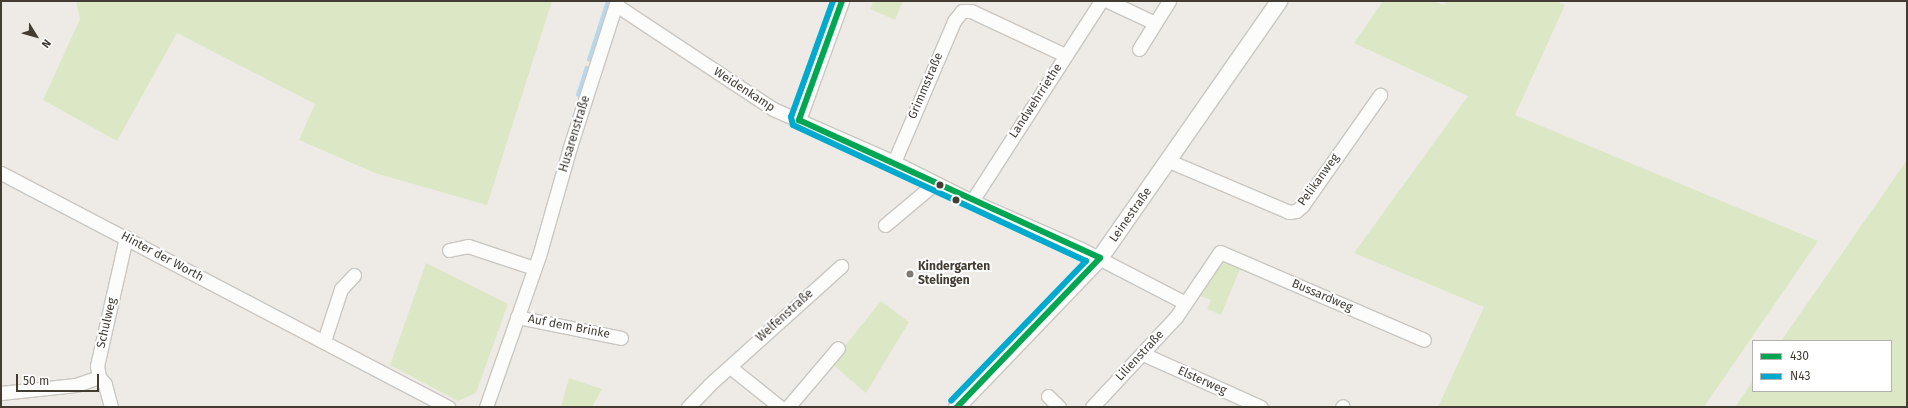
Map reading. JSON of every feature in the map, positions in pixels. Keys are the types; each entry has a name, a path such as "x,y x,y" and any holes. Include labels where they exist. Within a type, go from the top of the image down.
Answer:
{"street":[{"path":"799,120 842,1"},
{"name":"Landwehrriethe","path":"972,201 1101,1"},
{"path":"1108,1 1155,23"},
{"path":"1139,49 1169,1"},
{"name":"Leinestraße","path":"957,407 1100,258 1279,1"},
{"name":"Weidenkamp","path":"616,3 772,109 894,162 972,201 1100,258"},
{"name":"Husarenstraße","path":"486,407 534,268 616,3"},
{"name":"Grimmstraße","path":"894,162 954,21 962,11 971,11 1065,55"},
{"name":"Pelikanweg","path":"1169,161 1289,212 1296,211 1302,206 1380,95"},
{"name":"Hinter der Worth","path":"1,173 126,237 448,407"},
{"path":"885,225 935,183"},
{"name":"Schulweg","path":"111,407 105,384 99,377 97,366 126,237"},
{"path":"449,250 468,246 534,268"},
{"name":"Lilienstraße","path":"1092,407 1176,317 1220,252"},
{"name":"Bussardweg","path":"1220,252 1424,340"},
{"path":"1100,258 1186,303"},
{"name":"Welfenstraße","path":"688,407 841,266"},
{"path":"324,341 341,289 354,275"},
{"name":"Auf dem Brinke","path":"517,317 621,338"},
{"path":"788,407 838,348"},
{"name":"Elsterweg","path":"1143,354 1261,407"},
{"path":"730,367 780,407"},
{"path":"1,393 76,385 99,377"},
{"path":"1048,396 1059,407"}],"green space":[{"path":"76,1 552,1 487,205 375,173 299,140 315,104 177,33 117,141 43,100 80,19"},
{"path":"871,1 903,1 895,20 870,9 873,2"},
{"path":"1383,1 1432,1 1444,5 1447,1 1556,1 1565,5 1515,115 1818,241 1704,407 1438,407 1484,307 1354,253 1468,96 1354,43"},
{"path":"1907,160 1907,407 1735,407 1752,382 1752,392 1892,392 1892,340 1782,340"},
{"path":"1223,262 1240,269 1221,315 1207,309 1211,300 1200,296"},
{"path":"426,263 508,304 476,393 458,401 390,365"},
{"path":"881,301 909,322 866,393 831,363"},
{"path":"569,378 602,389 592,407 561,407"}],"waterway":[{"path":"589,60 608,1"},
{"path":"578,95 587,68"}],"transit line":[{"name":"N43","path":"833,1 791,117 793,125 1086,261 951,401"},
{"name":"430","path":"842,1 799,120 1100,258 957,407"}],"place":[{"name":"Kindergarten Stelingen","path":"910,274"}]}
